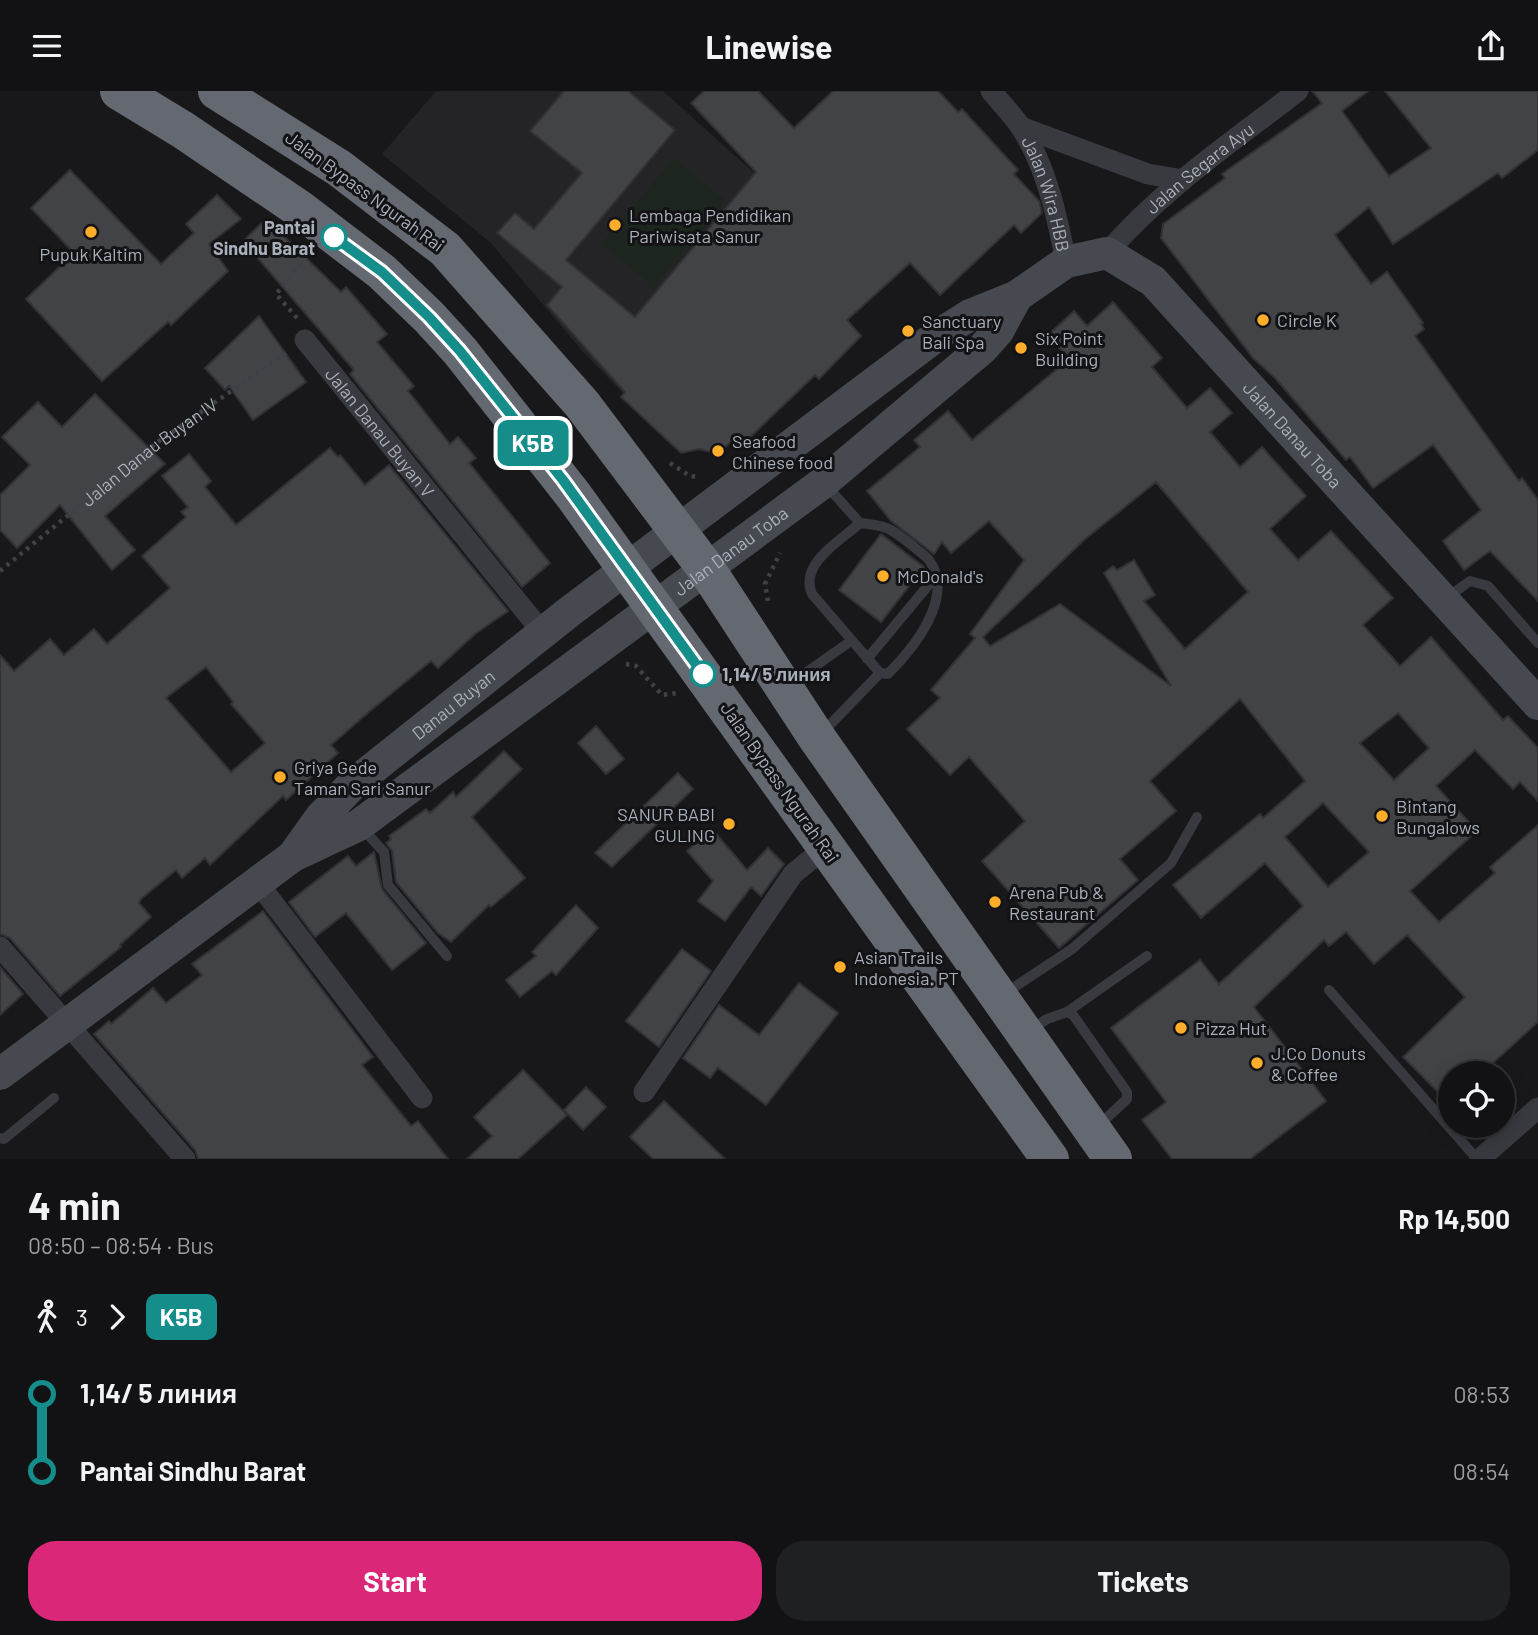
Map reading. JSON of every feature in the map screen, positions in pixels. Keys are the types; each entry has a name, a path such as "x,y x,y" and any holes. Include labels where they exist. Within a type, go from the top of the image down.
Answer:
{"highway":[{"name":"Jalan Bypass Ngurah Rai","path":"119,91 183,129 301,210 326,232 382,272 429,317 563,480 1050,1159"},
{"path":"183,129 207,91"},
{"name":"Jalan Bypass Ngurah Rai","path":"217,91 339,168 445,249 626,457 755,640 817,738 1103,1145"}],"street":[{"name":"Jalan Wira HBB","path":"991,91 1021,127 1056,209 1066,262"},
{"name":"Jalan Segara Ayu","path":"1107,253 1135,221 1183,180 1298,91"},
{"name":"Jalan Wira HBB","path":"1021,127 1148,174 1183,180"},
{"name":"Jalan Danau Toba","path":"627,568 935,337 970,315 1017,296 1066,262 1107,253 1153,281 1538,703"},
{"name":"Jalan Danau Toba","path":"655,608 824,482 982,349 998,331 1017,296"},
{"name":"Jalan Danau Buyan V","path":"305,341 543,633"},
{"name":"Danau Buyan","path":"293,856 320,818 352,785 627,568"},
{"name":"Danau Buyan","path":"0,1074 293,856 359,825 655,608"},
{"path":"644,1092 793,874 826,847"},
{"path":"258,883 422,1098"},
{"path":"0,947 185,1159"},
{"path":"1479,1159 1538,1108"}],"lane":[{"path":"824,482 860,523 888,526 929,560 936,576 937,596 929,619 888,674 880,673 851,641 812,594 807,581 811,568 860,523"},
{"path":"867,659 936,576"},
{"path":"1443,601 1470,581 1488,586 1538,643"},
{"path":"785,687 851,641"},
{"path":"817,738 880,673"},
{"path":"998,998 1072,949 1171,863 1197,817"},
{"path":"359,825 384,852 388,885 447,956"},
{"path":"1024,1035 1047,1019 1067,1012 1147,956"},
{"path":"1329,990 1479,1159"},
{"path":"1067,1012 1073,1015 1127,1092 1127,1098 1103,1145"},
{"path":"0,1139 4,1139 54,1098"}],"path":[{"path":"305,341 309,331 276,294 326,232"},
{"name":"Jalan Danau Buyan IV","path":"0,571 155,444 305,341"},
{"path":"626,457 647,447 657,449 677,469 691,476 706,478 734,473 742,484"},
{"path":"755,640 773,631 778,617 768,602 765,584 772,565 790,538 774,520"},
{"path":"599,650 608,662 636,666 662,695 686,691 705,677"}],"shaded area":[{"name":"Lembaga Pendidikan Pariwisata Sanur","path":"436,91 663,91 783,199 623,393 583,352 490,242 382,154"},
{"path":"674,158 725,200 654,287 601,244"}],"building":[{"path":"564,91 628,91 675,130 566,260 635,317 756,172 691,103 704,91 758,91 794,128 833,91 938,91 958,112 962,109 1018,170 1014,174 1039,201 1042,213 1021,233 1014,225 940,295 910,263 847,320 861,336 819,379 815,375 745,442 738,435 718,454 699,449 681,453 621,397 625,392 547,305 562,287 497,233 515,213 534,229 582,173 530,131"},
{"path":"1312,91 1368,91 1342,111 1389,176 1431,148 1385,91 1538,91 1538,150 1502,178 1498,173 1393,244 1369,207 1335,235 1371,284 1387,272 1423,323 1421,324 1424,329 1415,336 1519,481 1522,478 1538,500 1538,601 1490,551 1464,570 1443,541 1481,510 1433,445 1373,488 1350,457 1346,460 1275,378 1253,358 1161,238 1163,224 1225,178 1222,174 1322,103"},
{"path":"70,170 161,264 194,233 186,224 217,195 241,219 209,244 228,271 171,325 168,322 102,381 26,299 74,253 31,208"},
{"path":"266,219 341,292 346,287 387,334 377,342 414,386 408,391 450,444 458,437 476,458 469,463 550,563 522,587 350,374 354,370 243,241"},
{"path":"1113,302 1162,358 1152,367 1187,408 1210,388 1232,413 1210,432 1240,467 1262,447 1306,496 1270,529 1298,560 1331,531 1393,598 1363,625 1400,666 1431,637 1503,720 1508,716 1538,748 1538,801 1520,782 1513,789 1475,750 1436,786 1477,831 1410,891 1439,922 1495,873 1490,867 1538,825 1538,1022 1495,1061 1438,1061 1438,1092 1403,1057 1465,997 1407,935 1374,964 1346,932 1329,946 1324,940 1254,1007 1326,1101 1250,1159 1172,1159 1142,1120 1166,1102 1111,1028 1200,960 1219,984 1303,906 1265,863 1201,918 1173,885 1260,814 1263,818 1305,781 1240,699 1150,781 1176,811 1120,859 1138,880 1059,948 982,861 1025,821 969,757 950,775 907,729 940,698 931,690 975,638 970,634 1024,560 989,521 951,553 942,542 934,554 891,521 867,491 920,447 914,440 948,411 972,440 1069,359 1048,335 1074,311 1087,326","holes":["1156,482 1248,592 1185,649 1144,601 1155,595 1134,560 1117,570 1113,566 1104,573 1171,686 1060,604 990,646 983,637 1084,540","1398,713 1429,748 1394,780 1360,743","1323,803 1369,852 1328,887 1285,837"]},
{"path":"259,316 306,382 253,420 229,386 225,390 205,368"},
{"path":"95,394 165,464 105,516 135,550 112,570 60,505 17,548 0,530 0,495 30,465 2,437 38,402 62,427"},
{"path":"330,448 338,457 340,455 365,485 389,465 508,611 475,634 438,668 431,661 370,711 331,745 338,753 286,800 283,796 210,865 205,858 182,878 176,870 141,899 139,903 151,917 120,945 121,947 60,996 10,938 0,934 0,655 14,671 50,639 64,655 94,629 107,644 170,588 142,556 186,517 181,512 188,507 162,476 189,454 211,481 205,487 236,525","holes":["206,667 233,702 231,704 265,743 231,772 166,698"]},
{"name":"McDonald's","path":"881,534 924,567 881,622 839,590"},
{"path":"596,726 624,759 606,774 578,743"},
{"path":"504,751 522,769 472,817 525,878 491,907 489,905 451,942 438,933 396,882 392,851 386,843 391,839 389,836 426,809 430,813 453,792 456,797"},
{"path":"678,773 693,789 612,867 595,853"},
{"path":"712,829 747,870 768,848 784,864 761,896 751,887 725,921 698,901 713,881 687,851"},
{"path":"374,852 382,889 426,943 392,970 346,913 315,937 289,902 348,856 356,866"},
{"path":"576,905 598,928 556,975 552,971 520,997 506,980 536,956 532,952"},
{"path":"263,911 373,1057 362,1065 411,1126 418,1121 448,1159 198,1159 195,1150 94,1034 109,1021 111,1024 153,988 166,1003 202,975 192,964"},
{"path":"682,949 711,971 659,1047 626,1021"},
{"path":"0,967 23,994 0,1015"},
{"path":"799,983 838,1013 766,1105 718,1068 710,1078 683,1058 719,1005 759,1035"},
{"path":"523,1070 567,1115 518,1159 467,1159 492,1136 474,1117"},
{"path":"586,1087 606,1107 583,1130 564,1110"},
{"path":"664,1101 725,1159 653,1159 630,1137"}],"bus line":[{"name":"K5B","path":"334,237 382,272 460,351 563,480 703,674"}],"place":[{"name":"Lembaga Pendidikan Pariwisata Sanur","path":"615,225"},
{"name":"Pupuk Kaltim","path":"91,232"},
{"name":"Pantai Sindhu Barat","path":"334,237"},
{"name":"Circle K","path":"1263,320"},
{"name":"Sanctuary Bali Spa","path":"908,331"},
{"name":"Six Point Building","path":"1021,348"},
{"name":"Seafood Chinese food","path":"718,451"},
{"name":"McDonald's","path":"883,576"},
{"name":"1,14/ 5 линия","path":"703,674"},
{"name":"Griya Gede Taman Sari Sanur","path":"280,777"},
{"name":"Bintang Bungalows","path":"1382,816"},
{"name":"SANUR BABI GULING","path":"729,824"},
{"name":"Arena Pub & Restaurant","path":"995,902"},
{"name":"Asian Trails Indonesia. PT","path":"840,967"},
{"name":"Pizza Hut","path":"1181,1028"},
{"name":"J.Co Donuts & Coffee","path":"1257,1063"}]}
